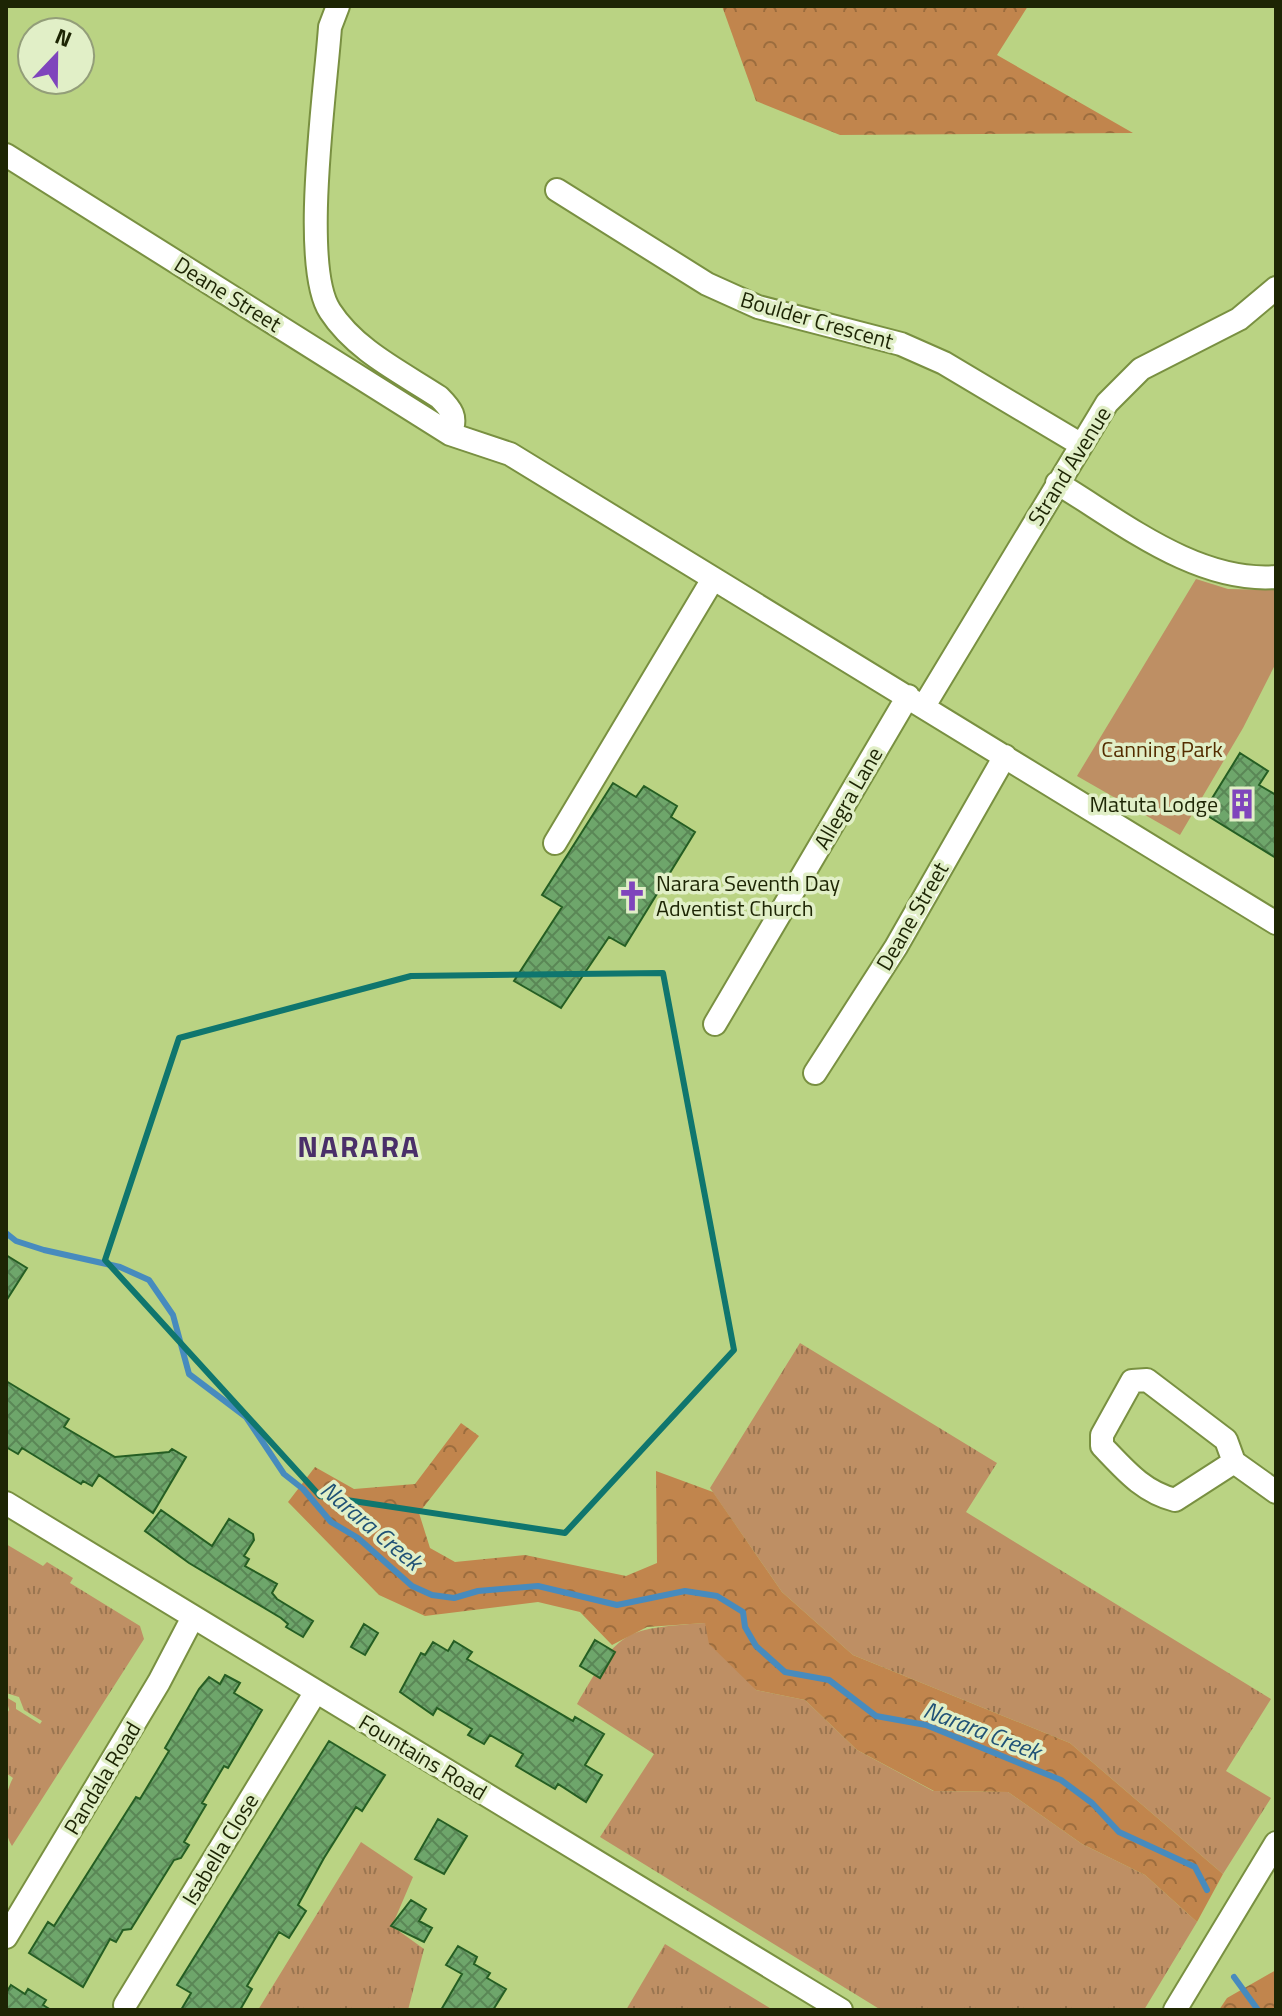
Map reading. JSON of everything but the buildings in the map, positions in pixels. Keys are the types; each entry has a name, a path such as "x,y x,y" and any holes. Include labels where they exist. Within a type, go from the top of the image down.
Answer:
{"street":[{"path":"338,6 330,27 316,223 322,294 350,337 439,397 450,409 455,424 450,434"},
{"name":"Deane Street","path":"6,155 450,434 510,454 1276,923"},
{"name":"Boulder Crescent","path":"557,190 707,284 758,307 860,331 916,350 944,363 1080,444"},
{"name":"Strand Avenue","path":"916,701 1107,403 1141,369 1239,319 1276,288"},
{"path":"1057,483 1160,545 1222,573 1276,577"},
{"path":"555,843 713,579"},
{"name":"Allegra Lane","path":"715,1024 916,701"},
{"name":"Deane Street","path":"815,1073 896,947 1005,756"},
{"path":"1234,1462 1175,1500 1156,1495 1140,1485 1102,1446 1102,1435 1132,1381 1147,1380 1226,1440 1234,1462 1276,1492"},
{"name":"Fountains Road","path":"6,1503 841,2010"},
{"name":"Pandala Road","path":"6,1937 159,1682 193,1617"},
{"name":"Isabella Close","path":"125,2005 315,1693"},
{"path":"1175,2010 1276,1843"}],"highlighted area":[{"path":"663,973 734,1350 565,1533 320,1496 105,1260 179,1038 411,976"}],"green space":[{"path":"722,6 1028,6 997,55 1133,133 840,135 756,101"},
{"name":"Canning Park","path":"1196,579 1228,589 1276,590 1276,663 1243,728 1180,835 1077,776"},
{"path":"800,1343 997,1463 966,1512 1271,1699 1226,1771 1271,1798 1223,1874 1070,1743 853,1655 782,1592 710,1488"},
{"path":"461,1423 479,1436 419,1513 430,1548 455,1562 525,1555 626,1576 657,1563 656,1471 713,1492 782,1592 853,1655 1070,1743 1223,1874 1197,1922 1145,1875 1082,1844 1008,1792 934,1791 857,1750 805,1700 756,1690 709,1644 705,1623 647,1627 612,1645 580,1612 538,1602 425,1616 379,1595 288,1502 315,1467 354,1489 415,1484"},
{"path":"6,1544 43,1566 47,1562 73,1578 70,1583 140,1626 144,1639 12,1846 5,1821 7,1794 13,1778 6,1773 6,1715 9,1710 6,1697 16,1703 16,1709 40,1724 42,1721 24,1710 19,1697 6,1693"},
{"path":"705,1623 756,1690 805,1700 857,1750 933,1791 1008,1792 1082,1844 1145,1875 1197,1922 1144,2010 881,2010 600,1837 654,1754 577,1704 603,1661 625,1638 655,1628"},
{"path":"361,1842 413,1877 392,1926 424,1949 408,2010 258,2010"},
{"path":"665,1944 773,2010 626,2010"},
{"path":"1276,1970 1276,2010 1219,2010 1227,1998"}],"waterway":[{"name":"Narara Creek","path":"6,1233 16,1241 120,1267 149,1280 173,1315 189,1374 246,1417 284,1474 303,1489 331,1522 358,1538 412,1586 432,1595 454,1598 478,1591 538,1586 617,1605 685,1591 717,1596 743,1612 745,1627 756,1646 785,1672 829,1680 876,1716 926,1725 1061,1780 1092,1803 1119,1832 1195,1867 1207,1890"},
{"name":"Narara Creek","path":"1234,1977 1258,2010"}],"place":[{"name":"Matuta Lodge","path":"1242,804"},
{"name":"Narara Seventh Day Adventist Church","path":"632,896"}],"district":[{"name":"NARARA","path":"359,1147"}]}
